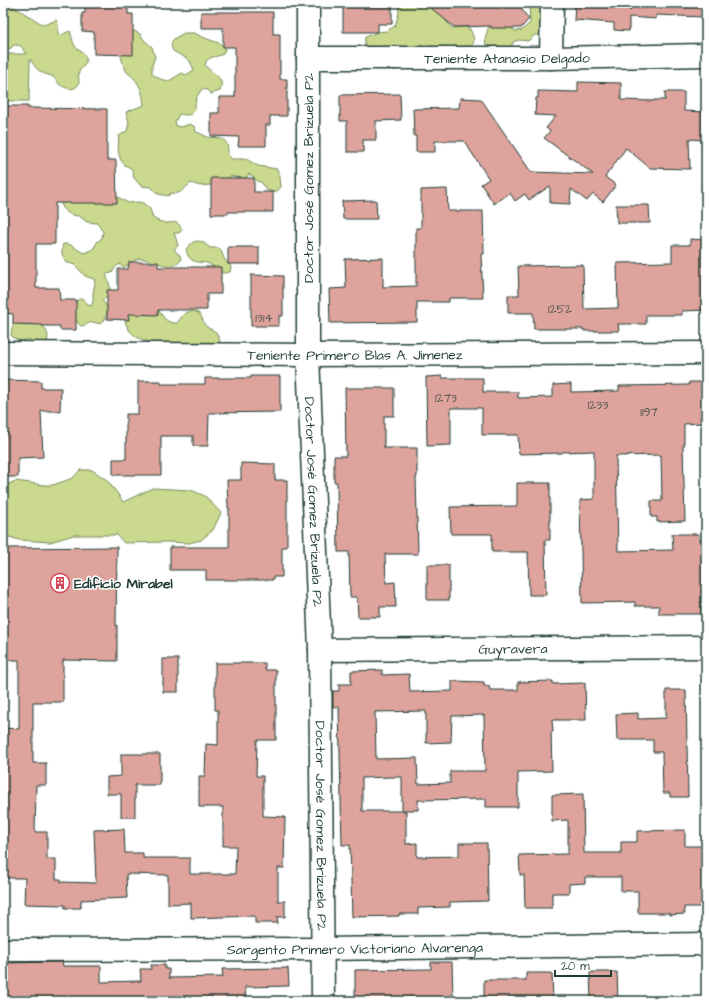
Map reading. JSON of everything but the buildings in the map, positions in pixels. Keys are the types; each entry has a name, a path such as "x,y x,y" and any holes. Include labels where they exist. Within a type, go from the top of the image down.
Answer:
{"street":[{"name":"Doctor José Gomez Brizuela P2","path":"308,3 308,355 320,650 324,1001"},
{"path":"551,58 552,3"},
{"name":"Teniente Atanasio Delgado","path":"308,58 551,58 706,55"},
{"name":"Teniente Primero Blas A. Jimenez","path":"3,353 308,355 706,353"},
{"name":"Guyravera","path":"320,650 706,647"},
{"name":"Sargento Primero Victoriano Alvarenga","path":"3,950 706,944"}],"green space":[{"path":"398,3 424,3 440,14 452,28 466,27 470,29 474,42 463,51 457,68 443,71 436,65 401,67 398,70 393,70 366,47 365,37 378,32 387,31 395,26 399,12"},
{"path":"529,3 553,3 545,33 535,35 528,41 519,40 513,42 510,51 489,55 485,40 490,24 499,22 516,31 522,30 530,23"},
{"path":"14,7 42,24 47,24 56,20 58,24 58,34 61,36 70,31 76,48 84,55 86,59 85,65 79,72 79,82 76,87 70,89 62,86 52,76 38,70 30,59 29,101 3,101 3,54 26,54 22,47 17,45 3,51 3,8 5,10"},
{"path":"132,30 140,34 152,47 155,57 152,65 152,74 160,79 169,81 182,73 186,75 194,70 190,61 173,51 171,46 172,41 175,38 184,33 194,33 224,45 225,49 223,54 210,58 205,65 221,82 220,91 211,94 207,90 202,89 196,99 195,110 190,115 179,114 175,122 176,126 181,127 190,124 195,127 196,132 208,137 224,140 226,142 228,155 232,159 246,159 258,166 277,169 281,187 277,191 272,192 267,190 261,182 256,181 254,177 249,174 246,178 231,176 214,188 210,185 200,186 191,183 182,191 174,194 171,193 168,196 158,194 151,187 141,186 134,178 132,169 125,165 121,160 118,150 119,136 127,131 129,122 126,112 144,105 140,87 134,78 127,72 120,53"},
{"path":"116,196 128,203 143,203 150,209 153,218 158,221 166,223 176,222 179,224 182,230 179,233 174,233 178,246 174,249 180,255 181,260 177,264 172,265 161,264 144,259 135,260 123,268 120,264 112,273 106,274 110,285 110,291 108,297 102,300 107,307 107,313 104,320 100,324 92,322 81,326 78,324 75,315 76,301 83,299 88,305 91,306 93,302 95,283 94,279 85,276 75,265 66,262 62,254 63,244 72,246 84,253 93,249 102,238 103,232 97,223 87,222 79,216 72,215 66,211 62,206 61,199"},
{"path":"193,242 203,242 210,248 219,248 225,260 231,266 230,272 220,272 207,263 191,259 187,254 186,249"},
{"path":"157,306 164,318 173,323 177,323 187,312 197,312 201,316 206,326 216,332 220,341 219,345 161,344 142,340 128,329 125,320 124,308"},
{"path":"14,323 41,324 48,334 47,342 45,345 36,346 29,339 22,341 15,339 11,335"},
{"path":"80,470 92,470 107,480 123,502 153,488 191,490 205,496 221,513 213,530 201,540 189,543 124,543 117,535 74,535 50,542 19,540 3,534 3,486 16,481 53,485 73,478"}],"place":[{"name":"Edificio Mirabel","path":"60,583"}]}
